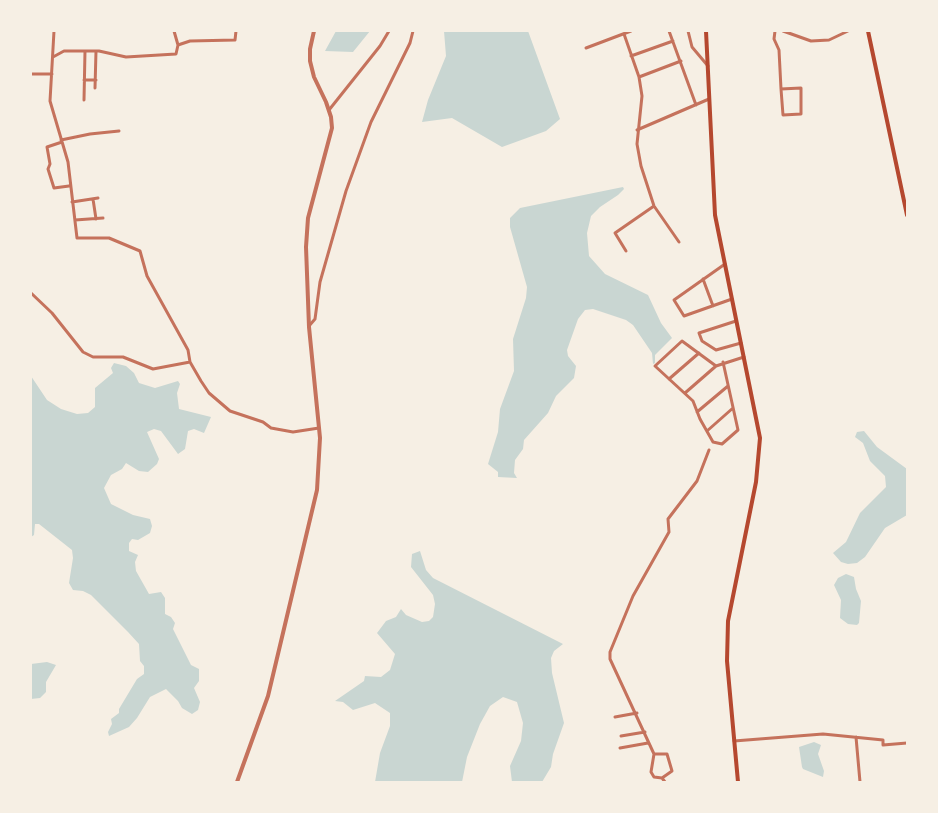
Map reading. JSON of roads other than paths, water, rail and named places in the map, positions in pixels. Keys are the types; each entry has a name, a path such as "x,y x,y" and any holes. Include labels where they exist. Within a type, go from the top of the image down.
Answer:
{"main road":[{"path":"706,31 715,211 757,424 760,452 728,621 727,661 738,782"},
{"path":"868,31 907,215"}],"street":[{"path":"54,31 50,101 68,162 69,186 77,238 109,238 140,251 147,276 188,350 190,362 209,394 230,411 263,422 270,428 293,432 320,427"},
{"path":"53,56 64,52 85,51 96,51 126,57 176,54 178,45 174,31"},
{"path":"178,45 190,41 235,40 236,31"},
{"path":"236,782 268,696 317,490 320,427 309,327 306,246 308,218 332,128 329,110 314,77 310,61 314,31"},
{"path":"329,110 380,46 389,31"},
{"path":"309,327 315,319 320,282 346,191 374,115 410,44 413,31"},
{"path":"586,48 631,31"},
{"path":"669,31 696,105"},
{"path":"688,31 692,47 709,67"},
{"path":"775,31 774,40 779,50 781,89 783,116 801,114 801,88 781,89"},
{"path":"783,31 811,41 829,40 848,31"},
{"path":"624,34 639,78 642,96 636,144 641,166 654,206 679,242"},
{"path":"631,56 673,41"},
{"path":"84,100 85,51"},
{"path":"95,88 96,51"},
{"path":"639,78 681,61"},
{"path":"31,74 52,74"},
{"path":"84,80 96,80"},
{"path":"637,130 710,99"},
{"path":"69,186 54,188 48,169 50,164 47,148 62,141 90,134 119,131"},
{"path":"72,202 98,198"},
{"path":"92,199 96,219"},
{"path":"626,251 615,233 654,206"},
{"path":"75,220 103,218"},
{"path":"725,264 674,300 684,316 732,299"},
{"path":"703,279 713,306"},
{"path":"31,293 52,313 84,352 93,357 123,357 153,369 190,362"},
{"path":"736,321 699,333 702,341 716,350 741,343"},
{"path":"716,366 682,341 655,366 693,401 713,442 722,444 738,430 723,362"},
{"path":"669,379 699,353"},
{"path":"685,393 716,366 723,362 744,357"},
{"path":"697,412 728,386"},
{"path":"707,431 733,408"},
{"path":"654,754 667,754 672,771 664,780 654,777 651,772 654,754 610,659 610,652 633,596 669,532 668,519 696,481 708,450"},
{"path":"615,717 637,714"},
{"path":"621,736 645,732"},
{"path":"734,741 814,734 883,740 883,745 907,743"},
{"path":"856,737 860,782"},
{"path":"620,748 648,743"}]}
